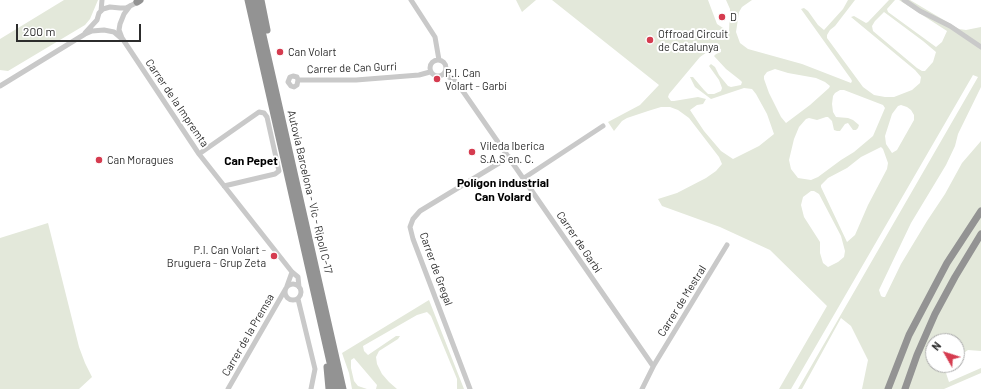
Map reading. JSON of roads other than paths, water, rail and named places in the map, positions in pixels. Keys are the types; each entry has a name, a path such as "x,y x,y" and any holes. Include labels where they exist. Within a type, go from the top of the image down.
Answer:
{"highway":[{"path":"244,0 268,72"},
{"name":"Autovia Barcelona - Vic - Ripoll C-17","path":"248,0 268,72 278,97 343,389"},
{"name":"Autovia Barcelona - Vic - Ripoll C-17","path":"255,0 268,72 321,323"},
{"path":"261,0 272,55 268,72"},
{"path":"888,389 909,335 963,237 981,211"},
{"path":"905,389 917,355 935,314 981,234"},
{"path":"893,389 935,286"},
{"path":"321,323 329,389"},
{"path":"321,323 336,389"}],"street":[{"path":"0,86 84,34 97,20 102,0"},
{"path":"106,0 112,7 119,11 119,30 122,38"},
{"path":"412,0 435,37 439,60"},
{"path":"904,0 920,11 950,26 981,47"},
{"path":"100,11 105,8 130,6 139,1"},
{"path":"110,31 116,29 130,6"},
{"path":"97,20 99,26 104,30"},
{"path":"84,34 104,30 118,34 122,38"},
{"name":"Carrer de la Impremta","path":"122,38 199,154 292,272 298,277 299,287"},
{"path":"439,60 442,60 446,65 446,70 444,74 436,76 430,72 429,67 431,63 439,60"},
{"name":"Carrer de Can Gurri","path":"298,80 363,80 419,75 430,72"},
{"name":"Carrer de Garbí","path":"444,74 454,80 462,90 653,366"},
{"path":"199,154 259,112 264,113 267,117 279,171 275,174 224,186"},
{"path":"524,178 603,126"},
{"name":"Carrer de Gregal","path":"470,389 413,240 410,227 413,219 420,211 509,157"},
{"name":"Carrer de Mestral","path":"653,366 727,245"},
{"path":"292,272 285,289 285,295 288,299 298,299"},
{"path":"285,289 292,284 299,287 301,292 298,299 314,369 311,389"},
{"name":"Carrer de la Premsa","path":"228,389 285,289"},
{"path":"642,389 653,366"}],"place":[{"name":"D","path":"722,17"},
{"name":"Offroad Circuit de Catalunya","path":"650,40"},
{"name":"Can Volart","path":"280,52"},
{"name":"P.I. Can Volart - Garbí","path":"437,79"},
{"name":"Vileda Iberica S.A.S en. C.","path":"472,152"},
{"name":"Can Moragues","path":"99,160"},
{"name":"P.I. Can Volart - Bruguera - Grup Zeta","path":"274,256"}],"district":[{"name":"Can Pepet","path":"251,161"},
{"name":"Polígon industrial Can Volard","path":"503,190"}]}
